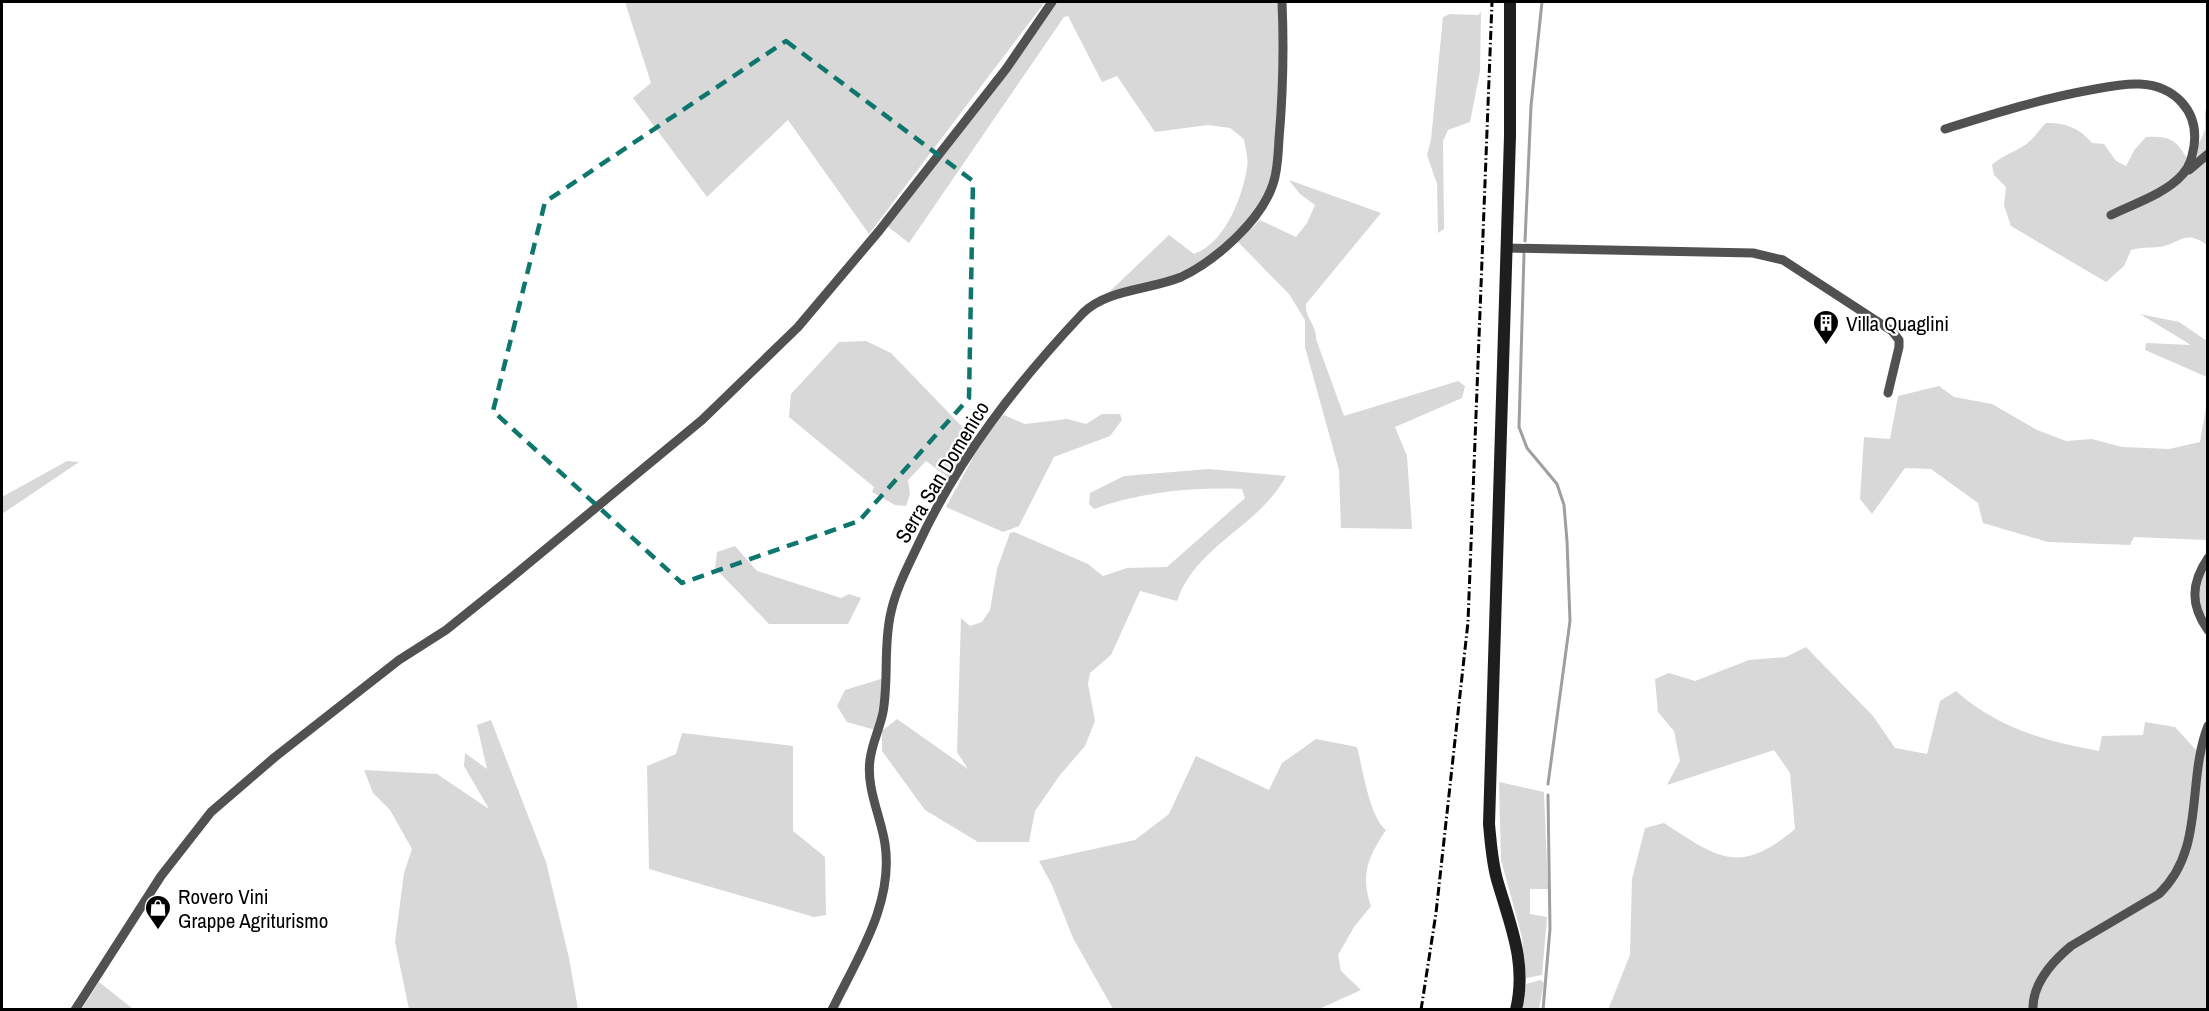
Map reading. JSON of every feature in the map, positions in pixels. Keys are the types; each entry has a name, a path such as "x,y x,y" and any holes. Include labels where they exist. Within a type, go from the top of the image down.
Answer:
{"street":[{"path":"75,1010 161,876 211,812 275,757 399,660 456,622 702,420 798,327 879,231 1006,69 1052,2"},
{"name":"Serra San Domenico","path":"832,1010 876,918 885,893 887,873 885,845 870,776 870,761 883,711 891,610 908,567 930,519 990,421 1083,313 1095,302 1159,284 1199,266 1240,234 1259,210 1273,185 1277,165 1283,97 1282,2"},
{"path":"1510,2 1511,83 1507,248 1489,824 1497,881 1511,920 1521,963 1516,1010"},
{"path":"1945,129 2052,97 2116,86 2154,85 2169,91 2184,102 2193,119 2195,140 2192,160 2182,176"},
{"path":"2111,215 2153,195 2182,176 2208,154"},
{"path":"1507,248 1753,253 1783,261 1892,331 1899,340 1899,347 1888,393"},
{"path":"2208,558 2196,576 2194,586 2198,613 2208,630"},
{"path":"2033,1010 2036,989 2058,957 2071,946 2159,894 2176,876 2187,854 2198,752 2208,726"}],"highlighted area":[{"path":"786,41 973,181 969,398 859,521 682,583 493,411 545,202"}],"shaded area":[{"path":"625,2 1045,2 869,234 788,120 707,197 633,98 651,83"},
{"path":"1055,2 1278,2 1276,144 1269,187 1243,227 1218,249 1178,273 1108,293 1169,235 1194,254 1215,240 1230,218 1245,180 1247,157 1244,139 1230,128 1208,125 1155,132 1117,76 1102,82 1068,16 1064,17 909,243 887,226"},
{"path":"1481,12 1480,71 1470,122 1448,130 1443,141 1444,229 1438,233 1437,184 1427,155 1431,140 1443,17 1450,14 1478,15"},
{"path":"2207,106 2207,245 2199,240 2187,238 2166,246 2131,250 2124,266 2106,282 2011,226 2004,205 2006,187 1994,175 1992,165 2025,145 2046,123 2072,127 2092,143 2104,144 2116,161 2126,166 2135,149 2146,137 2171,140 2187,158 2204,133"},
{"path":"1289,180 1381,213 1306,304 1307,314 1315,330 1316,339 1344,416 1458,381 1465,386 1462,398 1395,427 1407,456 1412,529 1341,528 1339,470 1305,347 1305,320 1289,294 1238,242 1260,220 1296,237 1307,223 1315,205 1300,194"},
{"path":"2140,314 2179,322 2207,341 2207,377 2145,350 2146,343 2191,345"},
{"path":"866,341 891,353 975,440 950,479 926,461 908,480 910,494 906,506 895,505 872,492 874,487 789,417 791,394 839,342"},
{"path":"1939,386 1954,397 1992,404 2037,430 2066,441 2092,439 2122,447 2169,449 2200,442 2207,402 2207,540 2134,537 2130,545 2048,542 1983,523 1978,503 1931,469 1905,468 1872,514 1860,499 1864,437 1890,439 1898,396"},
{"path":"1102,414 1120,414 1122,420 1110,436 1054,457 1019,526 1003,532 946,507 993,421 1004,415 1025,424 1067,419 1086,424"},
{"path":"67,461 79,462 2,514 2,497"},
{"path":"1209,469 1286,476 1261,509 1198,565 1177,601 1140,591 1111,655 1090,673 1088,684 1095,721 1085,746 1060,775 1035,811 1029,842 978,842 925,810 882,751 882,731 897,719 968,769 957,752 961,618 970,626 982,622 990,610 997,569 1010,533 1014,532 1088,564 1103,576 1127,568 1167,567 1245,498 1242,489 1167,492 1130,498 1094,509 1089,504 1090,493 1124,476"},
{"path":"735,546 757,571 841,598 849,594 861,598 848,624 769,624 715,568 717,552"},
{"path":"2207,556 2207,630 2199,611 2196,593 2199,575"},
{"path":"1806,647 1873,716 1895,748 1927,754 1940,701 1956,691 1988,715 2005,724 2059,743 2099,751 2102,736 2143,735 2145,722 2175,727 2198,752 2207,726 2207,1009 1608,1010 1630,955 1632,879 1645,828 1664,823 1714,853 1729,857 1743,857 1758,853 1776,844 1795,829 1790,773 1774,750 1667,785 1680,761 1674,731 1658,712 1655,679 1669,673 1695,681 1749,660 1786,657"},
{"path":"884,678 875,730 847,722 837,706 845,690"},
{"path":"491,720 546,862 569,958 578,1009 409,1009 395,942 404,873 412,849 390,810 373,793 364,770 437,774 489,809 464,766 465,753 487,769 477,725"},
{"path":"682,733 793,746 793,831 825,857 826,915 814,917 649,869 647,766 676,754"},
{"path":"1316,739 1357,747 1371,803 1380,823 1386,830 1370,858 1366,875 1371,906 1354,927 1338,955 1341,971 1361,990 1319,1009 1113,1009 1073,938 1052,885 1039,861 1135,840 1169,814 1196,756 1269,790 1282,763"},
{"path":"1499,782 1544,792 1548,889 1530,889 1530,914 1547,917 1542,975 1526,978 1522,937 1501,860"},
{"path":"1541,980 1544,983 1539,1009 1522,1010 1526,984"},
{"path":"99,982 133,1009 81,1010"}],"waterway":[{"path":"1525,241 1531,106 1542,2"},
{"path":"1524,254 1519,427 1527,448 1557,484 1564,505 1567,541 1570,621 1548,784"},
{"path":"1543,1010 1550,929 1548,795"}],"railway":[{"path":"1421,1010 1436,913 1468,622 1492,2"}],"place":[{"name":"Villa Quaglini","path":"1826,346"},
{"name":"Rovero Vini Grappe Agriturismo","path":"158,931"}]}
